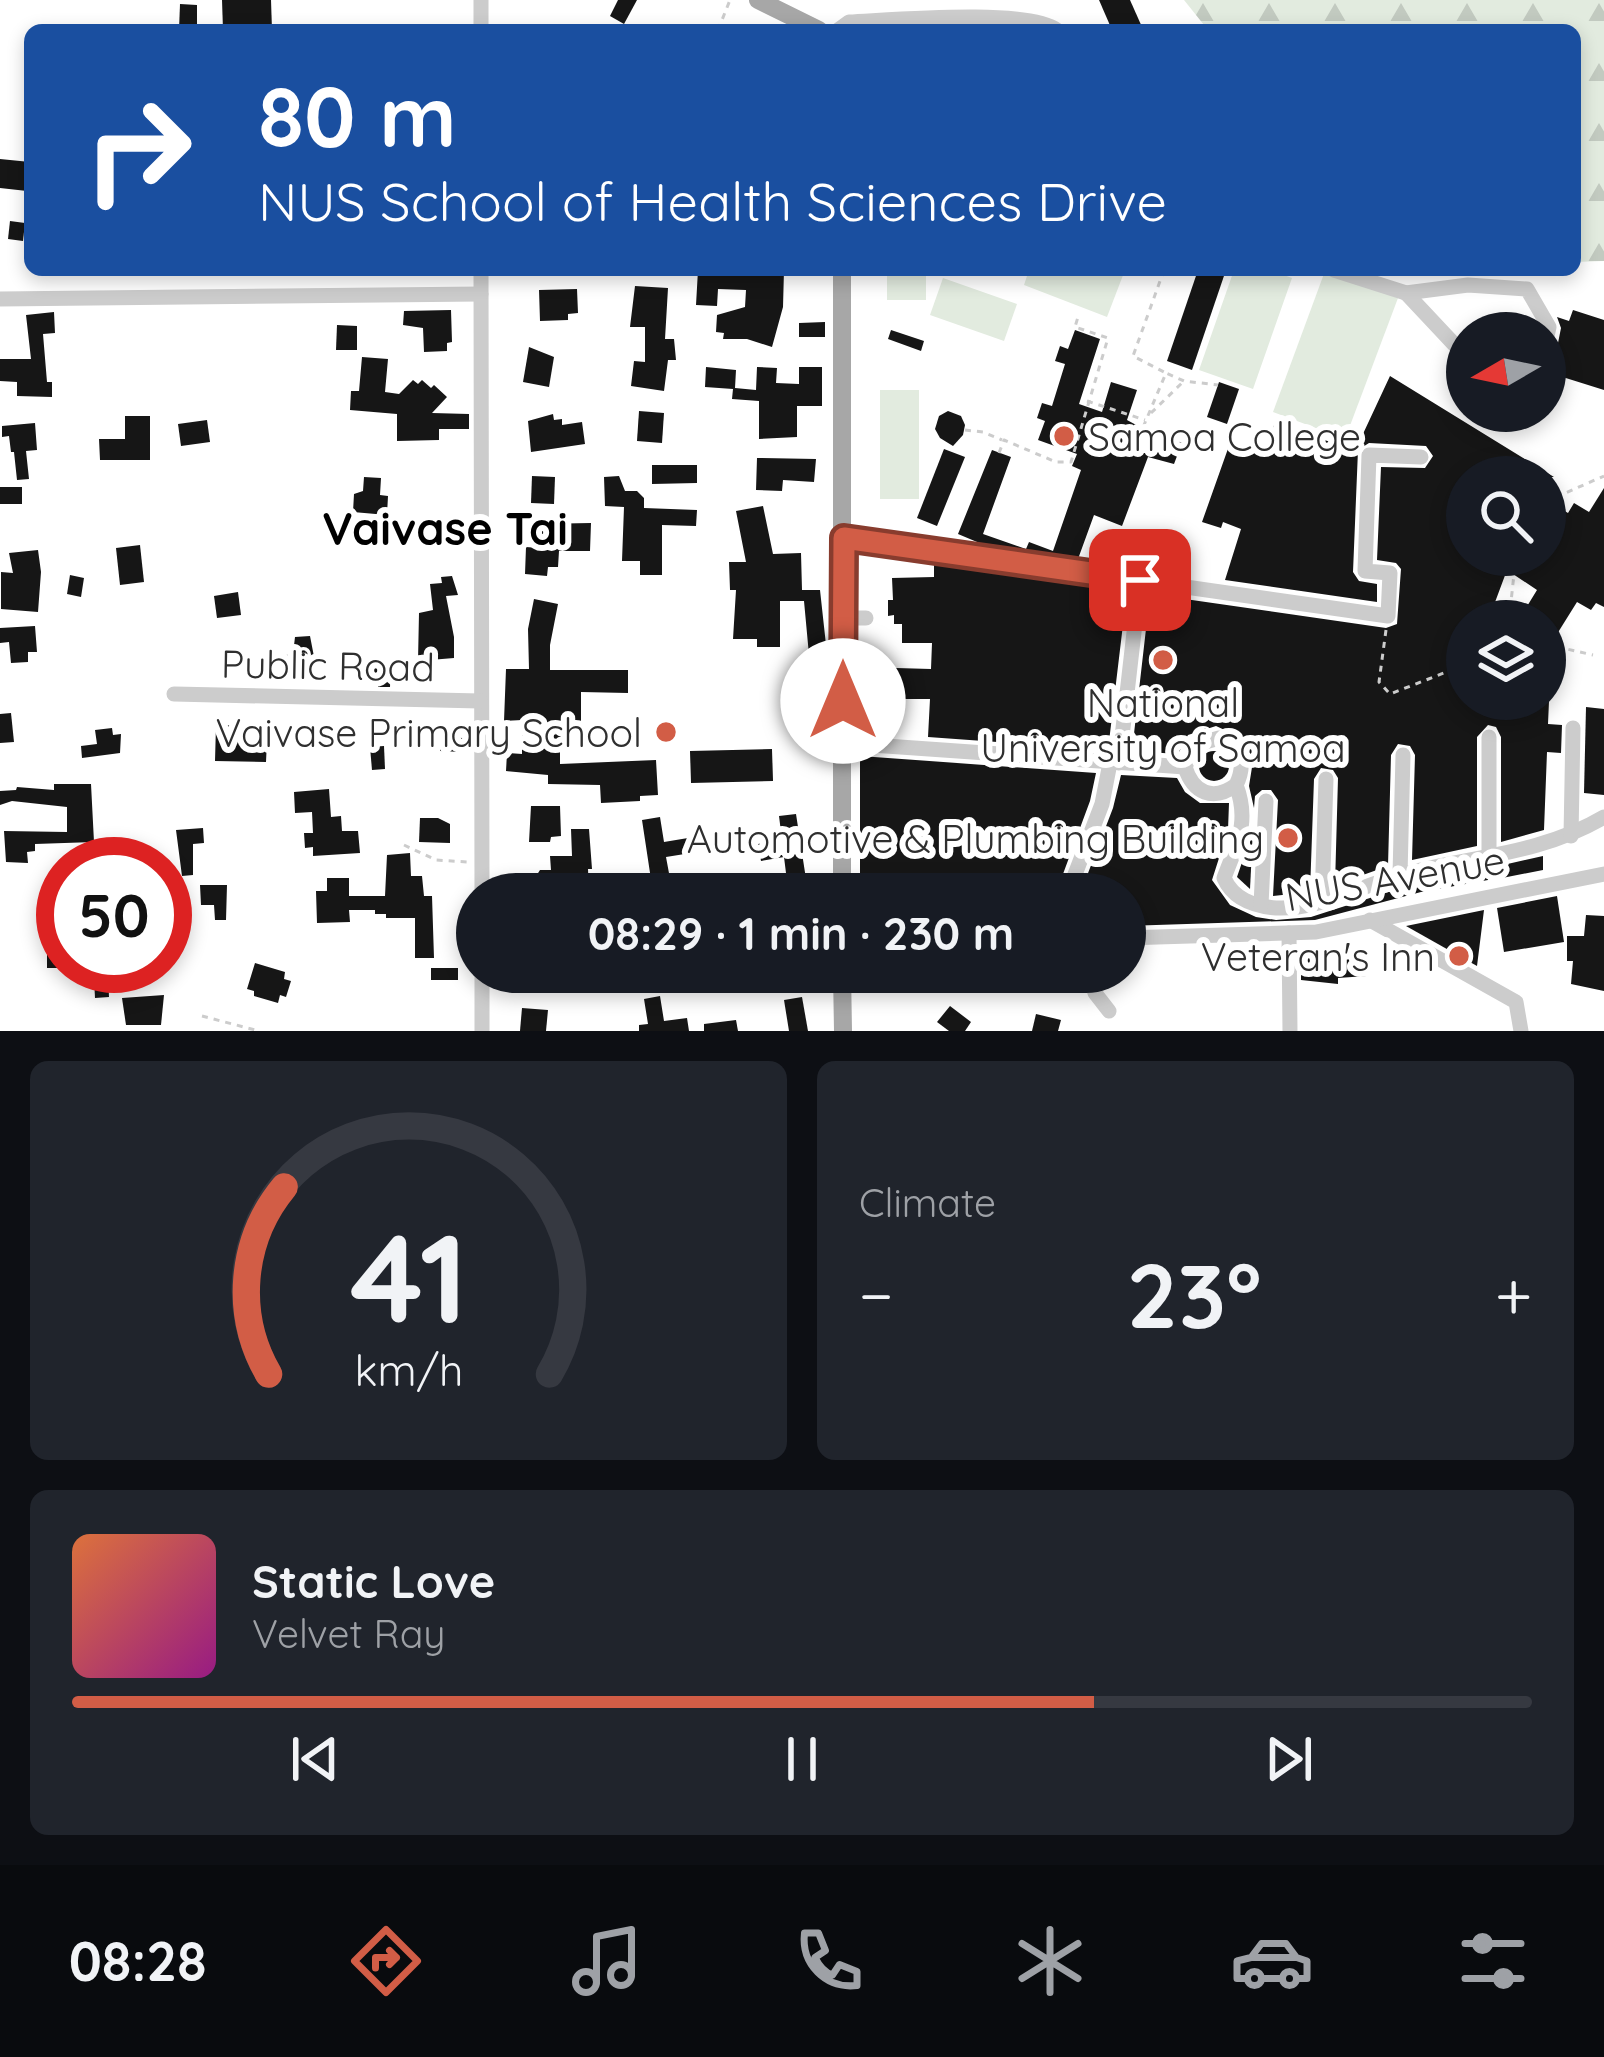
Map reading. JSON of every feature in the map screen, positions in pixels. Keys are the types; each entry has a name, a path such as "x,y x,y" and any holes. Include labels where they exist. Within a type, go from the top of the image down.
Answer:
{"main road":[{"path":"758,0 807,24"},
{"path":"842,276 842,873"},
{"path":"842,993 843,1031"}],"street":[{"path":"846,24 983,24"},
{"path":"481,276 482,873"},
{"path":"1354,276 1406,292 1468,285 1527,289 1540,312"},
{"path":"1406,292 1446,335"},
{"path":"0,299 481,294"},
{"path":"844,538 1388,616 1390,573 1365,572 1369,454 1421,457"},
{"path":"1075,873 1114,763 1140,580"},
{"path":"844,618 866,618"},
{"name":"Public Road","path":"174,694 480,701"},
{"path":"1571,836 1573,728"},
{"path":"1489,737 1490,856"},
{"path":"1220,738 1240,756 1236,785 1220,794 1193,786 1185,767 1195,746 1220,738"},
{"path":"843,743 1185,767"},
{"path":"1400,875 1403,755"},
{"path":"1322,901 1326,779"},
{"path":"1236,785 1244,806 1242,830 1224,878 1230,893 1277,908 1322,901 1400,875 1536,848 1604,817"},
{"path":"1262,905 1266,801"},
{"name":"NUS Avenue","path":"1146,937 1316,932 1604,874"},
{"path":"1370,920 1516,1003 1521,1031"},
{"path":"1289,933 1289,1031"},
{"path":"482,993 482,1031"},
{"path":"1095,993 1108,1011"}],"path":[{"path":"1162,276 1133,356 1184,381 1218,385"},
{"path":"965,430 983,432 1056,462 1071,462 1108,338 1075,327 1078,317"},
{"path":"1166,373 1144,425 1167,437"},
{"path":"1150,413 1184,381"},
{"path":"1087,401 1146,421"},
{"path":"999,453 1004,440"},
{"path":"1566,493 1604,476"},
{"path":"1388,616 1379,682 1390,694 1446,672"},
{"path":"1566,649 1593,656"},
{"path":"404,845 436,860 482,862"},
{"path":"202,1016 259,1031"}],"green space":[{"path":"1184,0 1604,0 1604,261 1581,262 1581,24 1203,24"},
{"path":"887,276 926,276 926,300 887,300"},
{"path":"1027,276 1123,276 1107,317 1024,285"},
{"path":"1232,276 1292,278 1253,389 1199,370"},
{"path":"1323,276 1339,276 1398,298 1345,439 1273,412"},
{"path":"943,278 1017,304 1004,341 930,315"},
{"path":"880,390 919,390 919,499 880,499"}],"building":[{"path":"222,0 271,0 272,24 223,24"},
{"path":"618,0 637,0 624,24 610,16"},
{"path":"1099,0 1130,0 1141,24 1109,24"},
{"path":"180,4 197,5 197,24 179,24"},
{"path":"0,159 24,161 24,191 0,188"},
{"path":"10,221 24,223 23,241 8,239"},
{"path":"698,276 784,276 783,307 772,347 747,339 723,339 724,333 716,332 717,315 745,307 746,290 718,289 717,306 696,305"},
{"path":"1196,276 1224,276 1192,370 1167,361"},
{"path":"635,286 668,288 665,339 674,339 676,360 668,360 664,391 631,386 634,361 645,362 645,327 630,327"},
{"path":"577,289 578,313 568,314 568,320 540,321 539,290"},
{"path":"451,310 452,342 447,343 447,351 424,352 423,328 403,325 404,311"},
{"path":"1573,310 1604,320 1604,390 1566,378"},
{"path":"54,312 55,333 43,334 52,397 17,396 17,382 0,381 0,359 31,359 26,315"},
{"path":"825,322 825,337 799,337 799,323"},
{"path":"337,325 357,326 357,350 336,350"},
{"path":"891,330 924,341 921,351 888,339"},
{"path":"1075,330 1100,339 1079,404 1102,412 1111,382 1137,390 1127,420 1162,439 1163,435 1182,443 1174,464 1148,457 1122,526 1094,515 1078,559 989,547 958,534 992,450 1011,457 983,534 1026,549 1029,542 1053,551 1081,470 1072,466 1077,454 1038,440 1045,421 1037,418 1042,403 1052,406 1065,364 1055,361 1060,346 1068,349"},
{"path":"529,347 554,357 549,387 523,382"},
{"path":"362,357 388,359 385,392 399,394 413,380 418,384 422,380 431,388 434,385 447,397 432,413 469,414 469,429 439,429 439,440 397,441 397,414 350,410 351,391 359,391"},
{"path":"706,367 736,370 735,388 756,390 757,367 777,368 776,383 799,384 799,367 822,367 822,406 797,406 797,437 759,439 759,401 732,399 733,389 705,387"},
{"path":"1390,376 1446,410 1446,432 1481,432 1520,456 1446,456 1446,576 1505,576 1496,600 1446,600 1446,720 1548,720 1548,724 1562,725 1561,753 1547,752 1544,830 1501,842 1501,737 1496,727 1488,725 1477,737 1477,846 1412,860 1415,755 1410,746 1398,744 1391,755 1388,866 1335,885 1338,778 1333,770 1321,768 1314,779 1310,892 1273,896 1278,800 1271,790 1262,790 1255,796 1254,808 1249,786 1253,761 1242,738 1216,726 1188,735 1178,754 1132,751 1150,594 1386,628 1397,624 1401,569 1396,563 1377,560 1381,467 1425,468 1433,456 1426,446 1369,443 1358,450 1353,572 1359,581 1377,584 1377,602 1225,580 1241,529 1223,522 1221,528 1202,522 1230,443 1264,455 1275,422 1355,451"},
{"path":"1219,382 1239,389 1227,424 1207,417"},
{"path":"639,411 664,413 662,443 637,441"},
{"path":"948,411 961,416 965,425 953,446 935,429 939,416"},
{"path":"553,414 554,420 562,419 562,425 582,422 585,444 531,452 528,421"},
{"path":"125,416 150,416 150,460 100,460 99,439 125,439"},
{"path":"207,420 210,442 181,446 178,424"},
{"path":"35,423 37,450 26,451 29,479 17,480 14,452 9,436 2,437 2,426"},
{"path":"944,449 965,457 937,526 917,518"},
{"path":"757,458 816,459 814,482 783,480 782,491 756,490"},
{"path":"652,465 697,465 697,483 652,484"},
{"path":"532,476 555,477 554,504 531,503"},
{"path":"619,476 625,491 637,491 644,498 644,508 697,510 696,526 662,525 662,575 640,575 640,561 622,561 624,507 605,506 604,477"},
{"path":"364,477 381,478 380,495 388,496 387,515 353,512 354,494 363,491"},
{"path":"0,487 22,487 22,504 0,504"},
{"path":"1604,488 1604,607 1596,603 1591,610 1577,602 1566,620 1566,600 1531,600 1537,590 1516,576 1566,576 1566,512 1574,503 1589,512"},
{"path":"763,506 773,554 801,553 802,590 820,590 827,654 809,655 804,601 780,601 780,647 757,647 757,639 733,639 736,590 730,590 729,562 746,562 736,511"},
{"path":"591,523 590,551 559,551 558,567 548,567 547,576 525,574 526,547 539,548 538,524"},
{"path":"140,545 144,582 120,585 116,548"},
{"path":"38,550 38,612 1,609 1,572 13,573 9,553"},
{"path":"934,563 1127,591 1108,750 928,737 930,699 895,699 896,668 931,669 932,643 902,643 902,624 894,624 894,615 888,616 888,600 893,600 892,578 934,577"},
{"path":"70,575 84,578 81,597 67,594"},
{"path":"452,576 458,595 446,596 454,658 418,661 419,613 433,610 430,584"},
{"path":"238,592 241,615 217,618 214,596"},
{"path":"534,599 558,604 550,670 628,670 628,693 581,692 581,737 560,737 560,764 656,760 658,795 601,803 600,785 548,784 548,775 506,771 507,753 522,754 522,720 504,721 506,669 529,669 528,629"},
{"path":"35,626 37,652 28,652 28,662 11,663 9,642 0,643 0,628"},
{"path":"310,636 316,667 287,669 286,655 293,654 295,637"},
{"path":"371,657 391,662 390,687 359,679 360,663 371,664"},
{"path":"1586,707 1604,709 1604,795 1584,793"},
{"path":"11,713 14,742 0,743 0,714"},
{"path":"216,725 250,726 250,740 267,740 266,762 215,761"},
{"path":"112,728 113,735 121,734 120,753 82,758 81,746 97,744 95,730"},
{"path":"440,737 463,738 463,752 440,751"},
{"path":"384,746 385,769 372,770 370,747"},
{"name":"Vaivase Primary School","path":"772,749 773,781 691,783 690,751"},
{"path":"1214,751 1225,755 1229,766 1225,777 1214,781 1203,777 1199,766 1203,755"},
{"path":"860,756 1096,773 1063,873 860,873"},
{"path":"1121,775 1177,778 1200,803 1229,803 1228,830 1212,880 1230,905 1256,917 1311,917 1404,887 1490,868 1488,880 1315,920 1146,925 1146,873 1088,873"},
{"path":"54,784 91,784 94,837 36,837 35,851 27,852 28,863 6,862 4,831 67,832 67,807 12,801 0,805 0,791 17,787 54,790"},
{"path":"329,789 331,817 341,816 342,831 358,831 360,853 313,856 313,847 305,848 304,833 313,833 312,812 295,813 294,792"},
{"path":"531,806 560,806 561,836 551,837 550,842 529,842"},
{"path":"796,814 805,873 786,873 784,857 761,861 758,844 782,840 779,816"},
{"path":"660,817 664,842 688,838 691,853 666,857 669,873 650,873 642,820"},
{"path":"420,818 450,824 450,843 419,842"},
{"path":"203,828 204,843 193,844 193,875 192,837 177,837 176,830"},
{"path":"571,829 589,829 592,869 588,873 538,873 551,870 550,856 572,856"},
{"path":"1253,830 1250,889 1237,877"},
{"path":"410,853 411,876 422,876 424,896 432,896 434,958 415,958 415,918 349,910 350,922 317,923 316,891 327,891 327,878 349,878 349,896 385,896 387,855"},
{"path":"1543,856 1543,870 1492,880 1490,868"},
{"path":"200,885 227,885 226,920 215,920 214,905 201,905"},
{"path":"1557,896 1564,942 1504,952 1497,908"},
{"path":"1484,910 1477,966 1406,926"},
{"path":"1586,915 1604,916 1604,991 1571,984 1573,961 1567,961 1567,936 1584,936"},
{"path":"1313,948 1313,955 1365,951 1366,976 1338,978 1338,984 1301,980 1301,949"},
{"path":"255,963 285,972 284,979 291,981 286,997 280,995 278,1003 247,989"},
{"path":"431,968 456,968 456,980 431,980"},
{"path":"164,995 161,1025 126,1025 122,998"},
{"path":"660,996 664,1021 687,1018 689,1031 639,1031 639,1025 648,1024 644,999"},
{"path":"802,997 808,1031 789,1031 784,1000"},
{"path":"950,1006 971,1022 965,1031 949,1031 937,1022"},
{"path":"522,1008 548,1010 546,1031 520,1031"},
{"path":"1036,1014 1061,1020 1058,1031 1032,1031"},
{"path":"736,1020 738,1031 704,1031 704,1024"}],"place":[{"name":"Samoa College","path":"1064,436"},
{"name":"National University of Samoa","path":"1163,660"},
{"name":"Vaivase Primary School","path":"666,732"},
{"name":"Automotive & Plumbing Building","path":"1288,838"},
{"name":"Veteran's Inn","path":"1459,956"}],"district":[{"name":"Vaivase Tai","path":"445,528"}],"route":[{"path":"843,701 844,538 1140,580"}]}
